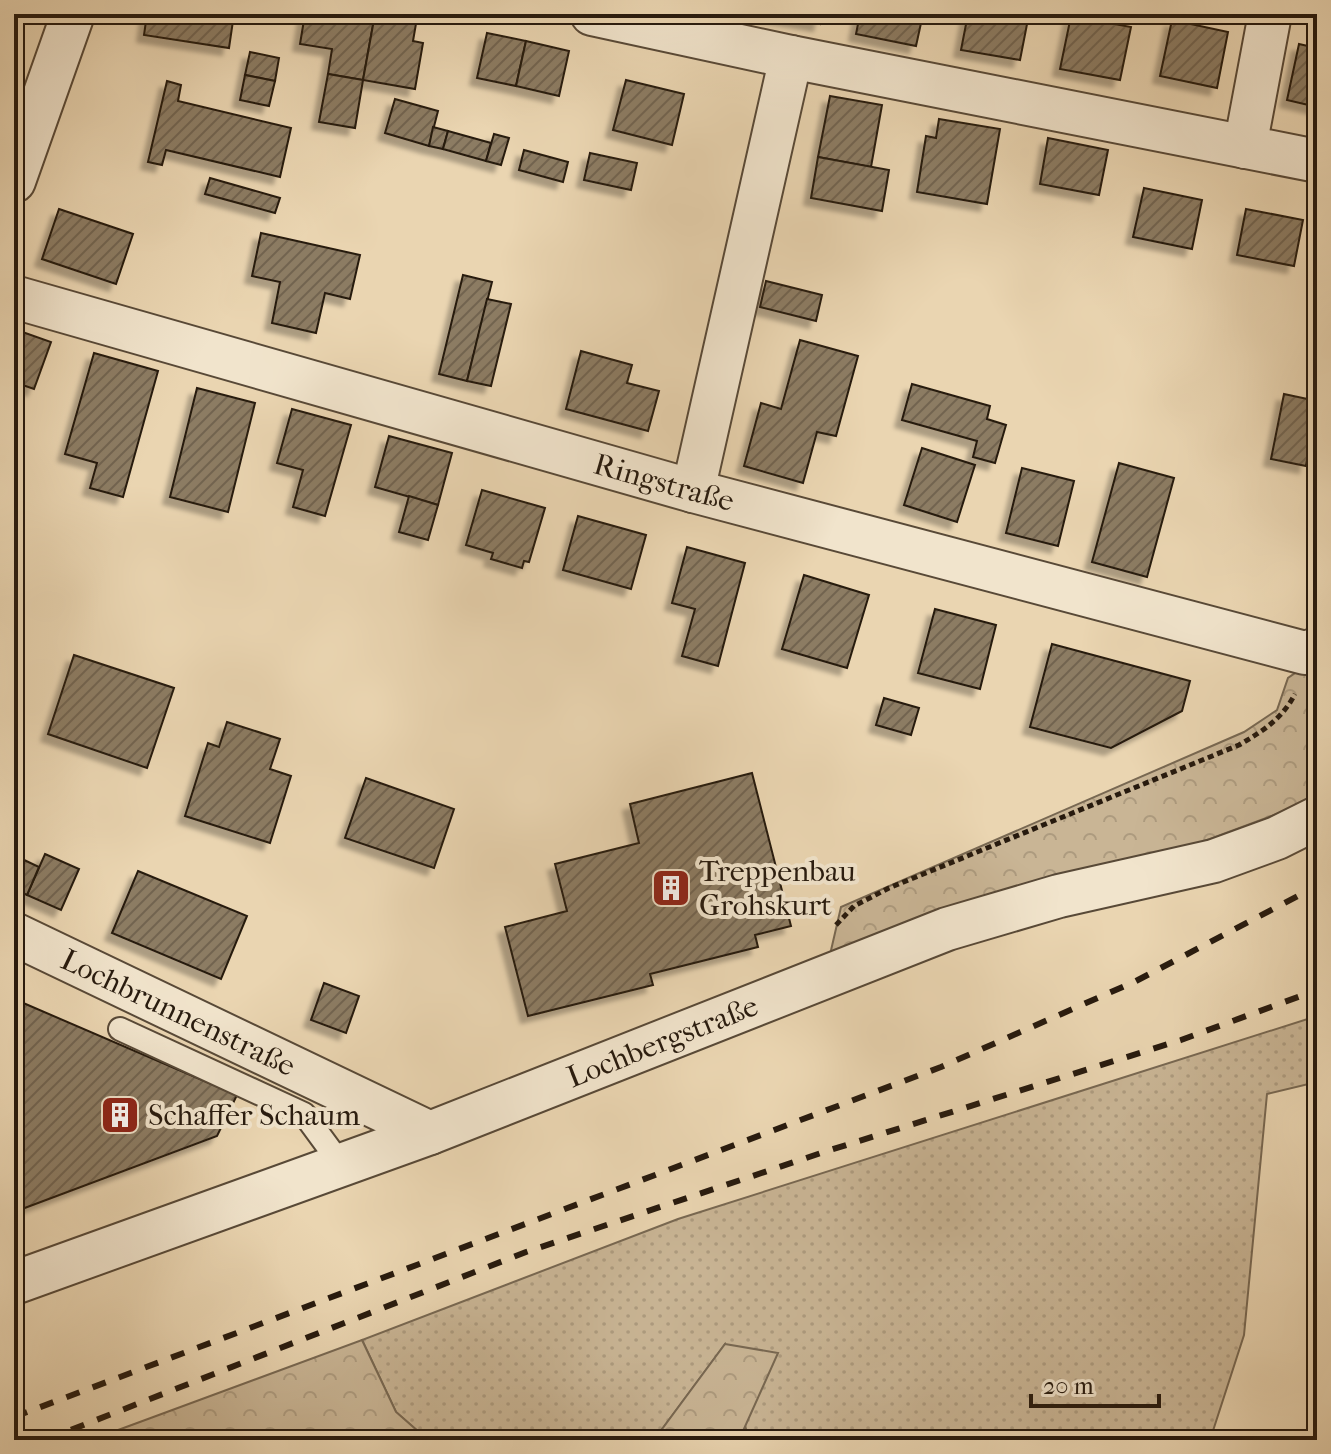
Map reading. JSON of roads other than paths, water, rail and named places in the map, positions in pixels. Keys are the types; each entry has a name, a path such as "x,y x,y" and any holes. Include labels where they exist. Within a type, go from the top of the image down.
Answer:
{"street":[{"path":"14,181 73,14"},
{"path":"592,14 791,57 1317,161"},
{"path":"1245,147 1270,14"},
{"path":"693,491 791,57"},
{"name":"Ringstraße","path":"14,297 693,491 1311,651"},
{"name":"Lochbergstraße","path":"14,1283 430,1133 808,983 999,913 1240,853 1317,818"},
{"name":"Lochbrunnenstraße","path":"14,934 430,1133"}],"lane":[{"path":"120,1029 304,1114 340,1163"}],"railway":[{"path":"14,1417 941,1067 1136,981 1317,886"},
{"path":"45,1440 526,1252 824,1152 1181,1040 1317,990"}],"place":[{"name":"Treppenbau Grohskurt","path":"671,888"},
{"name":"Schaffer Schaum","path":"120,1115"}]}
